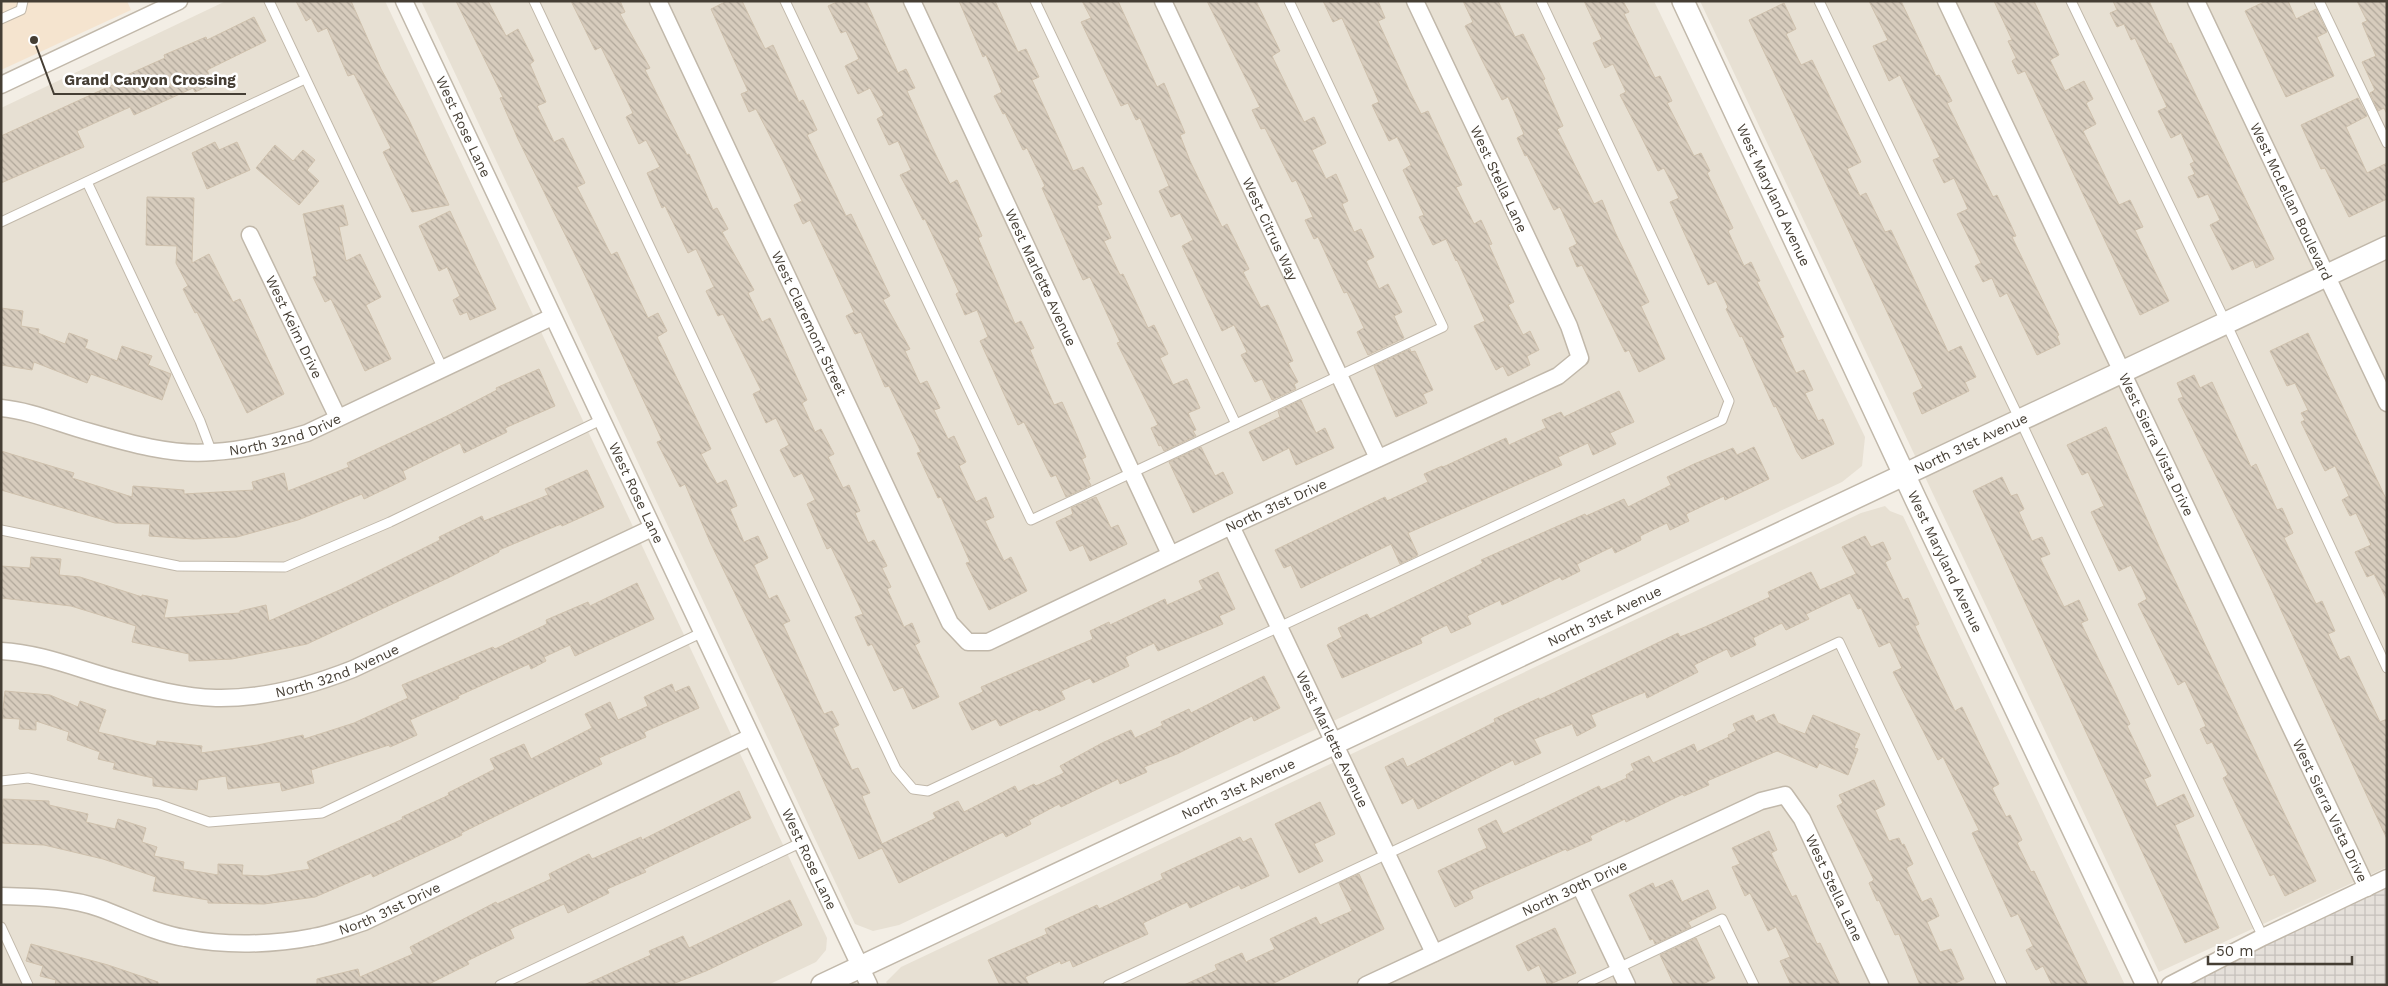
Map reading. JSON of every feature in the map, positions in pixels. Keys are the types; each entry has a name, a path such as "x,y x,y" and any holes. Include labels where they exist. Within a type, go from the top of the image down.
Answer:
{"street":[{"path":"1,85 178,1"},
{"name":"West Rose Lane","path":"404,1 800,843 865,976"},
{"name":"West Claremont Street","path":"658,1 950,623 968,642"},
{"name":"West Marlette Avenue","path":"912,1 1170,554"},
{"name":"West Citrus Way","path":"1163,1 1378,458"},
{"name":"West Stella Lane","path":"1415,1 1569,326 1580,358"},
{"name":"West Maryland Avenue","path":"1683,1 2148,985"},
{"name":"West Sierra Vista Drive","path":"1946,1 2367,888"},
{"name":"West McLellan Boulevard","path":"2196,1 2387,403"},
{"name":"West Keim Drive","path":"250,235 338,418"},
{"name":"North 31st Avenue","path":"822,985 865,976 1334,743 2387,247"},
{"name":"North 32nd Drive","path":"1,408 41,416 88,432 161,449 212,453 266,445 307,433 552,317"},
{"name":"North 31st Drive","path":"968,642 988,642 1170,554 1558,376 1580,358"},
{"name":"West Marlette Avenue","path":"1231,526 1434,953"},
{"name":"North 32nd Avenue","path":"1,651 51,660 166,692 216,698 268,694 319,682 353,669 652,528"},
{"name":"North 31st Drive","path":"1,896 64,900 98,908 139,925 185,938 235,942 274,942 314,937 364,922 751,737"},
{"name":"West Stella Lane","path":"1784,795 1802,819 1880,985"},
{"name":"North 30th Drive","path":"1374,983 1434,953 1761,801 1784,795"},
{"path":"2170,985 2263,937 2387,878"},
{"path":"1580,886 1627,985"}],"lane":[{"path":"1,20 22,10 24,1"},
{"path":"269,1 442,369"},
{"path":"534,1 896,769 913,789 928,791 1722,420 1729,401 1541,1"},
{"path":"785,1 1031,520 1443,327 1289,1"},
{"path":"1035,1 1236,424"},
{"path":"1819,1 2020,420 2263,937"},
{"path":"2070,1 2226,323 2387,668"},
{"path":"2320,1 2387,143"},
{"path":"1,222 305,79"},
{"path":"87,182 200,421 212,453"},
{"path":"1,530 178,566 285,567 390,522 601,420"},
{"path":"1,781 28,778 158,804 209,822 322,812 702,634"},
{"path":"1108,985 1838,642 2002,985"},
{"path":"500,985 800,843"},
{"path":"1582,985 1722,919 1754,985"},
{"path":"1,927 28,985"}],"shaded area":[{"path":"1,1 127,1 131,10 1,70"},
{"path":"226,1 385,1 827,938 826,950 816,962 768,985 1,985 1,108"},
{"path":"421,1 1654,1 1865,437 1862,466 1842,482 899,925 873,931 855,924"},
{"path":"1700,1 2387,1 2387,867 2159,972"},
{"path":"1885,506 1890,511 1903,516 2125,985 888,985 886,982 901,967 1861,513"},
{"path":"2387,878 2387,985 2182,985"}],"building":[{"path":"296,1 351,1 381,69 408,118 449,205 412,212 383,152 391,148 354,74 348,76 327,28 318,32 311,18 306,21"},
{"path":"456,1 488,1 506,36 518,29 534,61 530,64 546,102 537,106 554,142 563,138 585,183 577,187 611,255 617,252 648,318 658,313 667,331 657,337 711,449 701,454 717,484 726,480 737,506 730,509 744,542 758,536 768,558 754,565 769,599 777,595 790,621 783,624 824,714 832,711 839,725 833,728 852,770 858,768 870,793 862,796 882,844 936,818 933,813 958,801 964,812 1015,786 1018,792 1034,784 1036,786 1064,773 1060,766 1102,743 1131,730 1135,738 1163,725 1161,722 1189,709 1191,713 1264,676 1280,708 1254,721 1252,716 1177,754 1144,767 1147,772 1120,784 1118,779 1061,807 1059,804 1029,820 1031,824 1006,837 1003,832 899,883 882,848 859,859 792,711 710,542 685,484 680,487 657,442 662,440 582,269 518,139 500,98 503,97"},
{"path":"571,1 620,1 625,12 620,14 650,68 645,70 687,155 689,154 713,210 717,208 728,229 722,232 754,290 748,293 762,322 770,318 807,400 802,403 815,432 821,429 834,454 828,457 843,488 849,485 860,511 855,513 868,543 874,540 887,566 882,568 891,587 887,589 904,627 912,623 920,642 915,645 939,697 913,709 903,687 894,691 872,644 868,646 855,617 863,614 831,547 827,549 807,504 815,500 802,473 794,477 780,450 789,445 776,418 766,423 753,394 761,390 723,314 718,316 706,291 714,287 696,249 688,253 665,206 662,208 647,173 660,167 646,140 639,144 626,117 633,113 601,47 595,50"},
{"path":"727,1 742,1 765,49 773,45 799,102 803,100 817,130 807,135 846,216 851,214 890,296 883,300 910,349 905,351 920,384 927,381 940,408 934,410 948,439 954,436 966,462 959,466 976,502 986,497 994,517 985,521 993,538 1004,561 1011,557 1027,591 989,610 966,563 970,562 941,497 938,498 917,453 921,452 889,386 885,387 861,332 855,334 846,316 854,312 810,220 803,224 794,205 802,201 785,165 756,109 749,112 741,94 748,91 711,9"},
{"path":"839,1 866,1 898,73 906,69 915,88 907,91 950,184 957,180 982,236 978,238 1015,324 1021,321 1034,348 1030,350 1054,405 1062,402 1086,457 1082,459 1091,485 1066,497 1056,475 1051,477 1024,422 1018,425 980,341 988,337 977,310 965,315 956,294 959,292 925,219 923,220 900,175 911,170 898,141 889,145 877,119 884,115 870,88 858,94 845,66 859,59 846,31 841,33 828,6"},
{"path":"959,1 995,1 1018,52 1026,49 1039,77 1032,80 1073,171 1083,167 1102,204 1097,206 1111,238 1104,241 1120,275 1123,274 1148,328 1154,325 1168,354 1160,358 1173,385 1187,379 1200,408 1188,413 1196,430 1193,431 1196,436 1164,451 1161,445 1159,446 1151,428 1158,425 1117,343 1120,342 1090,277 1083,280 1042,188 1045,186 1027,148 1023,150 1005,113 1003,114 994,96 1002,92 986,55 983,57"},
{"path":"1082,1 1118,1 1157,87 1164,83 1185,133 1180,135 1190,161 1222,227 1227,224 1249,269 1243,272 1261,308 1268,305 1293,361 1288,363 1298,382 1294,384 1296,389 1272,400 1262,379 1255,382 1241,355 1247,352 1234,325 1222,331 1182,246 1193,240 1180,213 1171,217 1159,191 1169,186 1140,118 1136,120 1128,103 1121,106 1081,22 1091,18"},
{"path":"1207,1 1256,1 1280,51 1272,56 1304,122 1314,117 1326,143 1312,150 1326,179 1336,174 1348,201 1342,204 1354,232 1361,229 1374,257 1366,261 1379,289 1388,284 1402,312 1394,316 1404,338 1368,355 1357,332 1364,328 1347,292 1344,293 1318,237 1314,239 1305,220 1313,217 1296,180 1292,182 1265,128 1261,129 1252,110 1260,107"},
{"path":"1323,1 1378,1 1385,18 1378,21 1410,92 1421,114 1428,111 1462,185 1456,187 1474,224 1481,220 1492,244 1489,245 1514,302 1508,305 1523,335 1530,331 1539,350 1527,356 1530,365 1508,376 1503,366 1496,370 1474,326 1485,321 1457,260 1446,239 1433,245 1419,217 1424,215 1403,170 1411,165 1397,137 1389,141 1372,105 1379,102 1342,18 1333,22"},
{"path":"1463,1 1498,1 1515,37 1523,34 1545,79 1543,80 1563,126 1557,129 1594,204 1602,200 1615,232 1649,302 1641,306 1665,359 1639,372 1629,350 1625,352 1582,265 1577,267 1569,248 1577,244 1560,207 1554,210 1527,155 1525,156 1517,138 1524,134 1508,97 1502,100 1465,26 1473,22"},
{"path":"1584,1 1623,1 1629,12 1624,14 1655,78 1660,76 1672,101 1667,103 1694,156 1701,153 1710,171 1707,173 1733,228 1728,231 1744,266 1751,262 1760,281 1757,282 1784,337 1780,338 1796,373 1804,370 1813,390 1805,393 1818,421 1823,419 1834,444 1802,459 1797,452 1776,406 1774,407 1742,336 1740,337 1726,309 1728,307 1716,281 1708,285 1670,202 1679,198 1664,168 1658,171 1620,95 1626,92 1613,64 1605,68 1593,43 1602,39"},
{"path":"1869,1 1901,1 1936,76 1939,75 1952,101 1947,103 1993,197 1997,195 2016,236 2012,237 2059,335 2057,336 2060,344 2037,355 2007,293 2000,297 1992,278 1983,282 1975,266 1981,263 1957,214 1968,209 1954,178 1944,183 1933,160 1940,157 1900,75 1889,81 1873,46 1888,40"},
{"path":"1994,1 2034,1 2059,55 2050,60 2065,91 2084,81 2093,99 2086,103 2096,124 2083,131 2119,205 2130,200 2143,227 2135,230 2169,301 2140,315 2025,71 2018,74 2012,61 2016,58 2008,41 2012,40"},
{"path":"2113,1 2149,1 2274,259 2256,268 2253,260 2232,270 2210,225 2220,220 2208,194 2198,198 2188,177 2195,174 2190,164 2194,162 2181,133 2171,138 2158,111 2167,107 2135,38 2131,40 2124,24 2117,27 2110,13 2117,10"},
{"path":"2266,1 2288,1 2296,19 2316,9 2327,32 2317,37 2334,76 2286,97 2245,11"},
{"path":"2357,1 2387,1 2387,114 2384,108 2378,111 2370,93 2375,90 2362,62 2376,56 2362,23 2367,21"},
{"path":"1784,3 1796,29 1786,34 1801,65 1812,60 1861,162 1847,169 1860,196 1866,193 1885,232 1891,230 1948,352 1961,346 1976,377 1965,382 1969,391 1922,414 1913,393 1923,388 1749,20"},
{"path":"254,17 266,41 207,70 213,84 195,92 193,88 134,115 130,107 77,131 84,147 1,183 1,136 119,82 118,79 165,58 164,55 206,37 207,40"},
{"path":"2358,98 2367,116 2346,127 2367,173 2387,163 2387,199 2349,217 2325,168 2321,169 2301,125"},
{"path":"215,142 219,150 237,142 250,170 207,189 192,153"},
{"path":"275,145 293,161 303,150 315,160 307,170 319,181 299,205 256,168"},
{"path":"147,197 194,198 192,263 209,254 233,302 240,299 284,394 247,413 197,312 195,313 183,289 188,286 176,263 177,246 146,245"},
{"path":"343,205 348,225 339,227 346,261 360,254 381,297 366,305 391,359 365,371 331,299 325,302 313,277 317,276 303,214"},
{"path":"450,211 496,309 470,320 467,312 460,315 453,300 460,296 447,267 439,271 419,226"},
{"path":"1,308 23,311 21,326 39,329 38,333 65,344 69,333 88,340 85,348 117,361 122,346 152,356 148,365 171,374 162,400 91,374 87,383 34,362 32,370 1,365"},
{"path":"2308,333 2387,501 2387,600 2374,574 2367,577 2355,552 2371,545 2356,513 2350,516 2342,500 2349,496 2335,466 2325,471 2301,422 2305,420 2301,413 2308,410 2295,383 2287,386 2270,351"},
{"path":"1410,349 1411,352 1415,351 1433,390 1423,394 1427,403 1396,417 1374,366"},
{"path":"539,369 555,406 505,428 507,432 464,453 460,443 403,471 406,479 364,499 362,494 298,520 237,537 194,539 149,536 150,524 115,523 1,490 1,451 74,473 72,478 132,497 133,486 184,490 184,494 254,490 252,482 284,473 288,491 349,467 347,463 447,416 497,390 496,388"},
{"path":"2194,375 2200,388 2212,382 2251,467 2256,464 2277,510 2282,508 2293,533 2284,538 2316,604 2322,601 2335,631 2328,634 2340,660 2349,656 2380,722 2387,719 2387,839 2268,582 2178,399 2183,397 2177,383"},
{"path":"1619,391 1634,422 1610,433 1616,444 1593,455 1588,443 1558,457 1562,465 1408,533 1418,555 1400,564 1391,544 1301,588 1291,565 1284,568 1275,550 1385,497 1387,501 1428,482 1424,474 1506,438 1509,445 1546,428 1542,420 1561,412 1564,417"},
{"path":"1301,400 1316,433 1325,428 1334,448 1296,465 1289,448 1263,461 1249,432 1280,417 1278,411"},
{"path":"2106,427 2161,551 2316,881 2285,896 2274,874 2270,876 2223,778 2228,775 2212,742 2207,744 2200,729 2206,726 2185,681 2178,685 2138,604 2147,599 2131,565 2119,571 2091,512 2104,506 2088,472 2082,475 2067,445"},
{"path":"1201,447 1215,476 1223,472 1233,493 1193,513 1169,462"},
{"path":"1754,447 1769,479 1725,500 1724,496 1686,514 1689,521 1670,530 1667,523 1640,536 1641,540 1615,553 1612,547 1577,564 1580,571 1562,580 1560,577 1502,605 1500,600 1467,616 1471,624 1451,633 1447,625 1420,638 1422,643 1342,678 1327,645 1342,637 1338,628 1367,614 1370,619 1483,563 1481,560 1585,514 1586,516 1624,499 1628,507 1671,485 1667,477 1694,464 1733,448 1737,455"},
{"path":"587,470 604,507 562,526 561,524 499,550 499,552 450,577 307,644 232,659 189,661 189,654 132,642 136,626 71,606 1,598 1,566 30,568 31,557 61,559 59,575 80,577 142,597 142,595 168,600 164,618 240,613 240,611 266,605 269,621 342,589 440,540 439,537 482,516 484,521 548,495 545,489"},
{"path":"2002,477 2011,496 2017,494 2024,509 2019,512 2032,541 2042,537 2050,554 2040,558 2064,607 2079,600 2088,620 2081,623 2130,724 2127,726 2151,776 2144,779 2157,807 2184,794 2194,816 2175,825 2219,928 2185,943 1973,491"},
{"path":"1096,497 1111,528 1118,525 1127,544 1090,561 1083,545 1070,551 1056,522 1073,514 1071,508"},
{"path":"1865,536 1871,547 1883,542 1891,559 1885,562 1903,600 1908,598 1919,624 1915,626 1955,711 1962,707 1999,784 1992,788 2006,817 2010,815 2022,840 2017,843 2031,872 2034,871 2088,985 2052,985 2043,966 2036,970 2026,950 2033,946 2018,914 2011,917 1972,833 1979,830 1943,757 1938,760 1893,672 1902,668 1890,642 1879,647 1861,608 1858,609 1850,593 1806,614 1809,619 1786,630 1782,623 1753,638 1756,645 1731,657 1727,649 1694,665 1698,672 1647,698 1645,692 1591,715 1596,726 1577,736 1572,724 1534,739 1541,753 1515,765 1513,760 1418,809 1413,798 1402,804 1385,767 1403,758 1407,767 1495,722 1494,719 1539,698 1539,700 1678,633 1680,637 1770,597 1768,592 1811,572 1820,590 1856,574 1842,547"},
{"path":"1218,572 1235,609 1219,616 1223,624 1158,651 1154,643 1125,657 1129,666 1093,683 1090,678 1061,691 1065,699 1039,711 1037,709 1000,726 996,719 972,730 959,703 983,692 981,687 1093,639 1090,631 1109,622 1110,625 1165,599 1167,605 1203,589 1199,581"},
{"path":"637,583 654,619 575,656 570,645 544,657 546,661 531,669 529,664 458,696 459,698 410,720 417,735 390,747 389,745 311,770 314,783 282,791 280,782 228,789 226,776 198,780 197,790 153,786 153,778 113,769 115,763 98,759 100,752 67,740 69,732 36,721 36,730 19,729 20,719 2,718 5,691 50,695 78,707 80,701 106,710 98,732 156,746 157,741 202,746 201,753 258,745 303,735 304,739 354,723 408,698 402,685 493,647 495,649 547,624 546,620 588,602 590,606"},
{"path":"672,684 675,692 689,686 699,708 644,732 646,737 599,758 602,764 461,833 462,835 373,877 371,873 315,897 264,904 208,903 208,900 153,891 156,877 103,859 44,845 1,843 3,799 49,801 49,805 88,814 86,822 115,829 118,819 146,828 142,842 157,847 154,856 184,862 183,869 218,875 218,864 243,865 242,875 265,876 310,869 307,862 403,819 402,817 449,795 448,793 495,769 490,759 524,744 531,759 592,728 585,714 610,702 618,720 648,706 644,697"},
{"path":"1774,714 1778,723 1805,734 1813,715 1860,734 1854,748 1858,749 1848,775 1819,763 1817,768 1777,751 1707,781 1709,785 1684,796 1683,794 1626,822 1625,819 1590,836 1592,840 1567,851 1566,849 1470,891 1473,898 1455,907 1438,871 1487,848 1478,829 1496,820 1503,834 1599,786 1601,790 1627,778 1626,775 1634,770 1631,764 1649,756 1653,763 1694,744 1697,752 1729,737 1728,735 1736,731 1733,724 1753,715 1756,722"},
{"path":"1874,780 1885,805 1875,810 1889,841 1899,838 1902,845 1904,844 1913,864 1906,868 1922,902 1931,898 1939,916 1927,922 1940,952 1951,949 1964,979 1952,985 1920,985 1899,934 1895,935 1879,900 1877,901 1869,883 1874,880 1837,806 1843,803 1839,795"},
{"path":"739,791 751,818 644,869 646,872 607,889 609,893 568,913 564,904 510,929 514,938 467,961 469,964 427,985 317,985 317,979 358,969 360,977 413,954 410,947 496,902 497,904 551,879 549,874 589,854 592,859 641,837 642,840"},
{"path":"1320,802 1335,834 1314,844 1323,861 1299,873 1275,824"},
{"path":"1769,831 1777,850 1771,853 1792,897 1796,895 1817,944 1820,943 1840,985 1791,985 1780,961 1790,957 1776,927 1768,931 1750,893 1745,896 1732,867 1740,864 1732,848"},
{"path":"1240,837 1243,842 1251,838 1269,876 1241,889 1239,885 1190,908 1187,902 1143,923 1148,934 1073,967 1070,960 1061,964 1060,961 1025,977 1029,985 1000,985 988,960 1047,934 1045,929 1097,905 1099,909 1163,879 1161,874"},
{"path":"1359,874 1384,929 1270,985 1184,985 1217,970 1215,965 1242,953 1246,962 1275,949 1270,939 1316,917 1320,925 1352,911 1339,883"},
{"path":"1672,880 1682,902 1708,890 1716,908 1688,922 1691,927 1655,944 1653,939 1650,940 1629,895 1653,883 1655,888"},
{"path":"790,900 802,925 706,971 670,985 584,985 651,955 649,951 683,936 689,948"},
{"path":"1555,928 1576,973 1548,985 1539,965 1528,971 1516,946"},
{"path":"1696,938 1715,978 1701,985 1674,985 1660,955"},
{"path":"31,944 108,965 158,982 158,985 55,985 56,980 40,976 43,966 26,961"}],"place":[{"name":"Grand Canyon Crossing","path":"34,40"}]}
